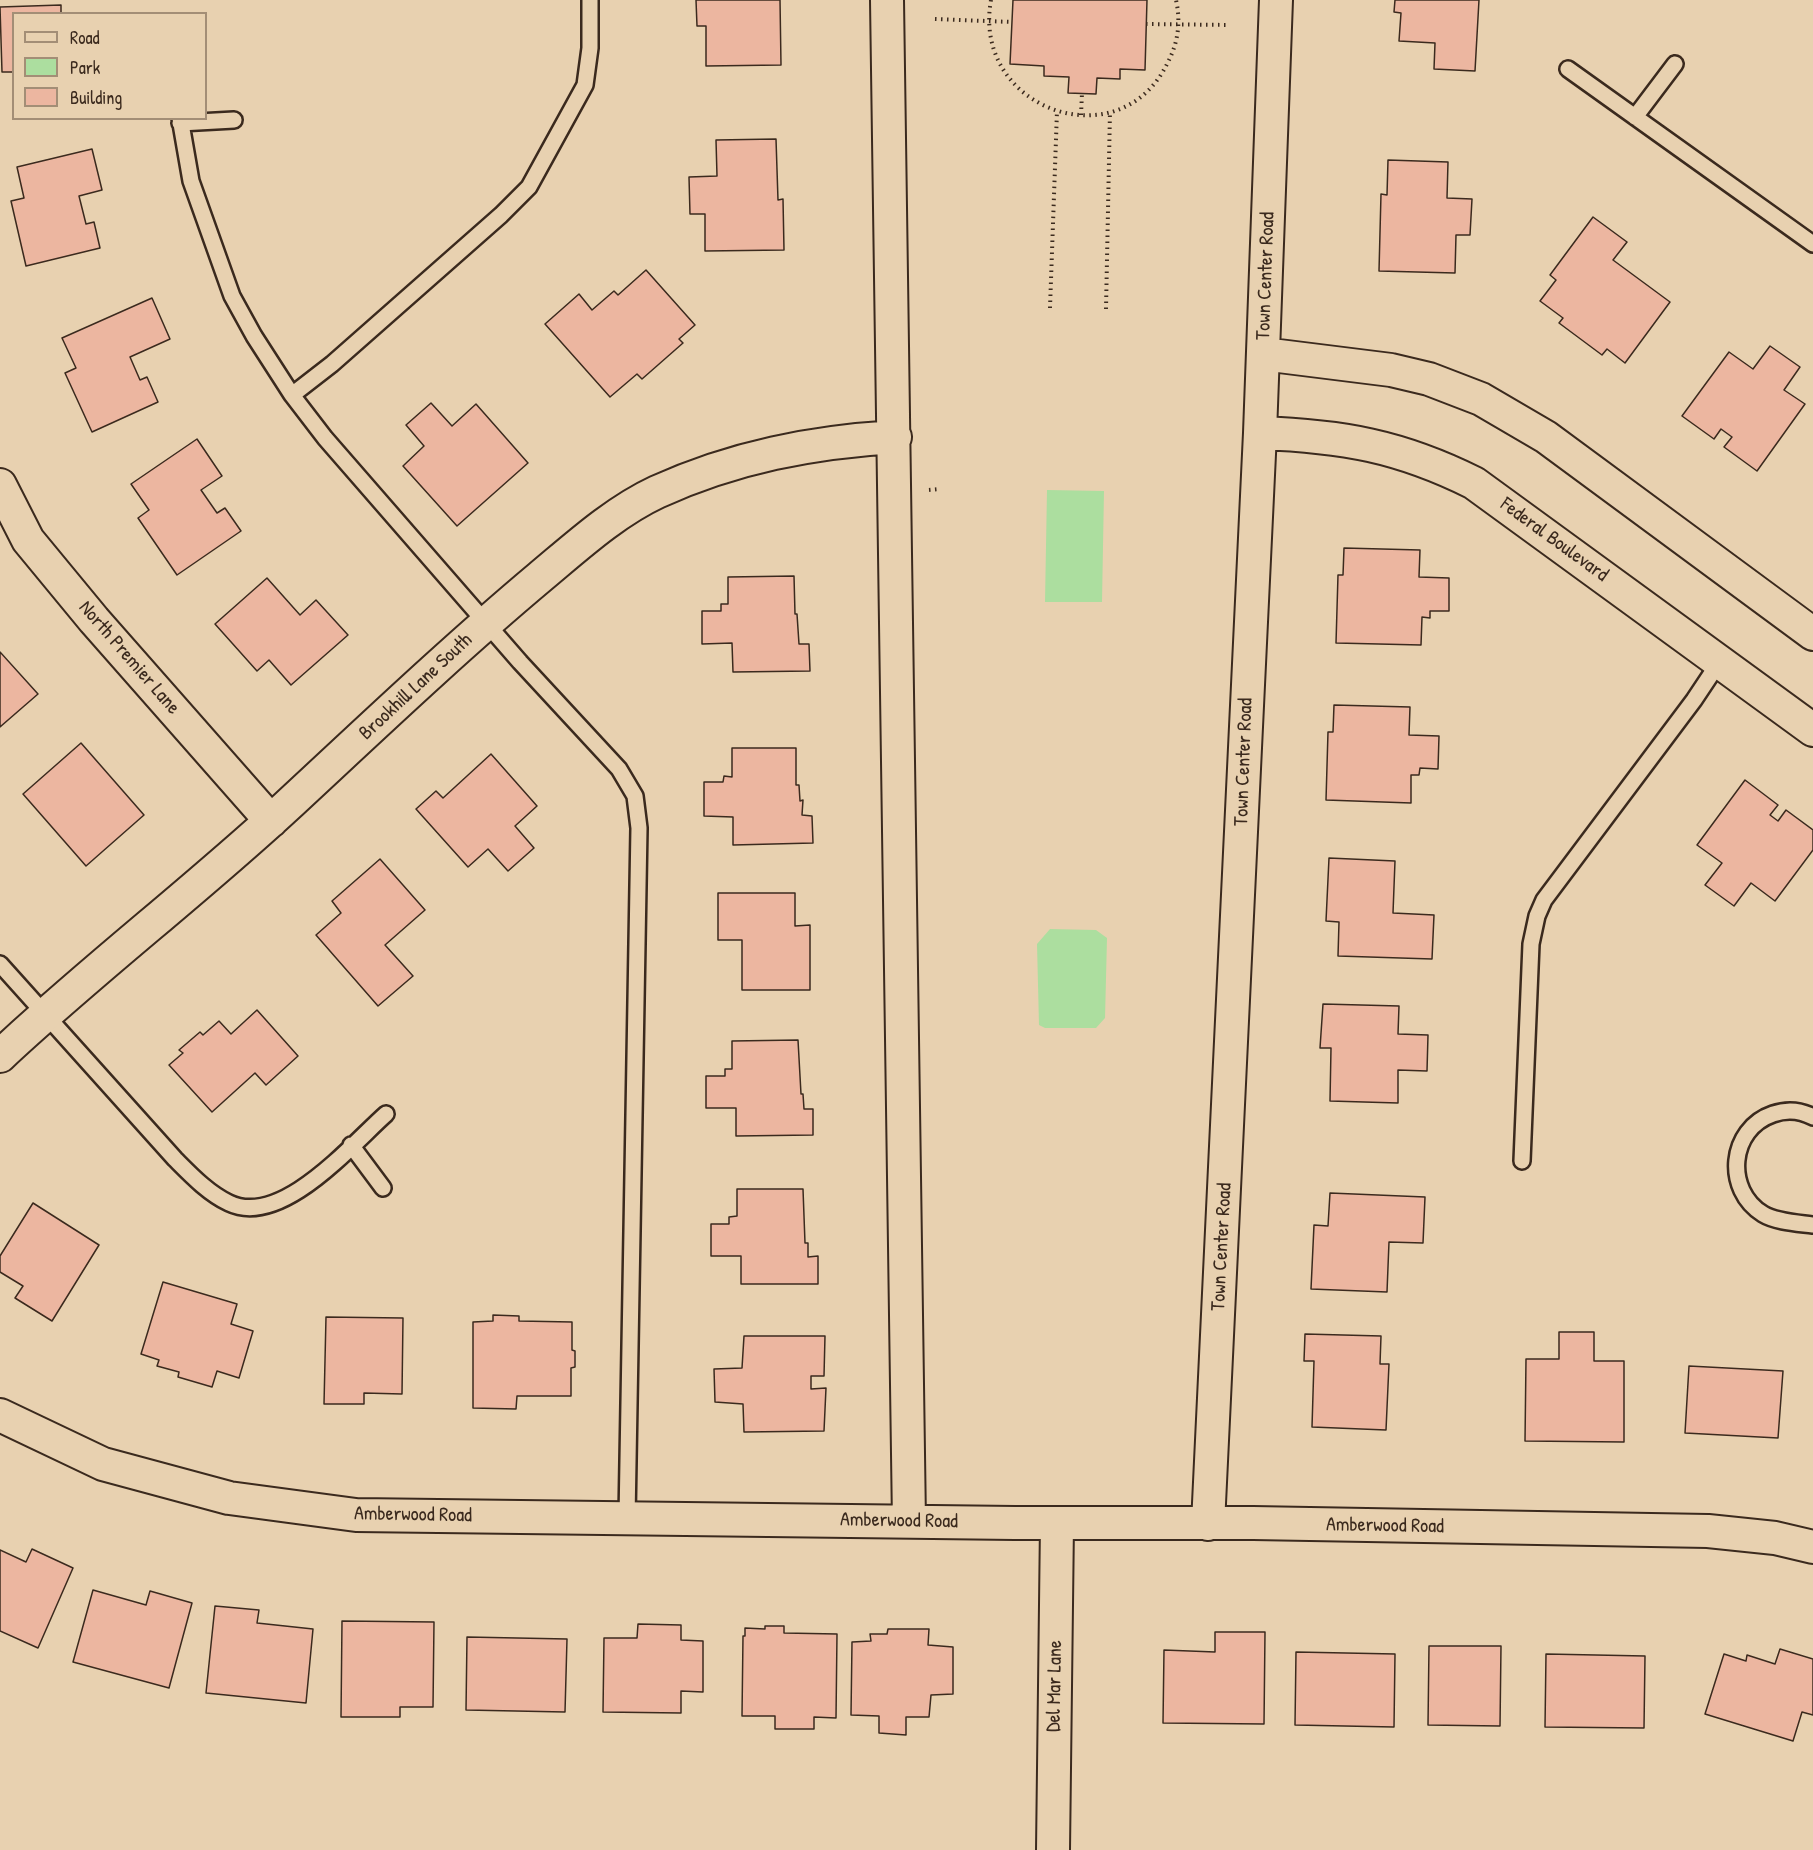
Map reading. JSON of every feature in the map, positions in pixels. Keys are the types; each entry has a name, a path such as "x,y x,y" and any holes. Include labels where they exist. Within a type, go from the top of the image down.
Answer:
{"street":[{"path":"887,0 909,1521"},
{"name":"Town Center Road","path":"1208,1524 1260,433 1276,0"},
{"path":"1263,354 1391,370 1429,379 1481,399 1546,436 1813,634"},
{"name":"Federal Boulevard","path":"1260,433 1355,440 1394,449 1435,463 1474,483 1813,730"},
{"name":"Brookhill Lane South","path":"0,1056 45,1014 271,821 487,622 595,532 655,493 716,468 773,451 836,440 895,437"},
{"name":"North Premier Lane","path":"0,485 28,540 94,620 271,821"},
{"name":"Amberwood Road","path":"0,1415 103,1464 229,1498 356,1515 1708,1531 1775,1538 1813,1547"},
{"name":"Del Mar Lane","path":"1053,1850 1057,1523"}],"lane":[{"path":"292,395 421,285 529,187 585,85 591,48 590,0"},
{"path":"1635,117 1675,64"},
{"path":"1568,69 1813,244"},
{"path":"234,120 180,121 190,181 232,296 254,336 292,395 326,438 619,769 635,796 638,810 627,1518"},
{"path":"1522,1161 1531,945 1537,916 1544,900 1694,700 1720,661"},
{"path":"0,964 175,1159 206,1188 230,1204 264,1207 283,1201 305,1186 386,1114"},
{"path":"1813,1117 1793,1110 1760,1119 1748,1129 1740,1141 1737,1162 1741,1186 1749,1201 1764,1215 1813,1225"},
{"path":"351,1145 383,1188"}],"path":[{"path":"990,0 988,20 995,56 1009,80 1028,97 1057,111 1081,115 1110,111 1136,100 1158,80 1173,53 1178,24 1176,0"},
{"path":"935,19 1012,22"},
{"path":"1146,24 1230,25"},
{"path":"1081,115 1082,93"},
{"path":"1050,308 1057,111"},
{"path":"1106,309 1110,111"}],"green space":[{"path":"1047,490 1104,491 1102,602 1045,602"},
{"path":"1050,929 1096,930 1107,938 1105,1018 1096,1028 1045,1028 1039,1025 1037,944"}],"building":[{"path":"696,0 780,0 781,65 706,66 706,26 697,26"},
{"path":"1013,0 1147,0 1145,70 1120,69 1120,79 1097,78 1096,94 1068,93 1069,77 1044,76 1044,66 1010,64"},
{"path":"1395,0 1479,0 1475,71 1434,69 1435,43 1399,41 1401,13 1394,12"},
{"path":"61,5 61,12 12,12 12,72 2,72 0,7"},
{"path":"776,139 778,200 783,199 784,250 705,251 705,214 690,214 689,177 717,176 716,140"},
{"path":"92,149 102,190 79,196 86,224 94,222 100,248 26,266 11,201 24,198 17,167"},
{"path":"1388,160 1448,162 1447,198 1472,199 1470,235 1456,235 1455,273 1379,271 1381,194 1387,195"},
{"path":"1593,217 1627,242 1613,260 1670,302 1625,363 1607,349 1602,355 1559,323 1563,318 1540,301 1556,280 1550,275"},
{"path":"646,270 695,325 679,339 683,343 642,379 637,374 610,397 545,324 579,294 592,310 614,291 618,295"},
{"path":"152,298 170,339 130,357 140,380 147,377 158,402 92,432 65,373 76,368 62,338"},
{"path":"1770,346 1800,367 1784,390 1805,404 1757,471 1724,447 1732,437 1721,429 1714,439 1682,416 1729,352 1753,369"},
{"path":"431,403 452,426 476,404 528,463 457,526 403,466 424,446 406,425"},
{"path":"197,439 222,476 201,490 217,513 225,508 241,531 177,575 138,518 149,510 131,484"},
{"path":"1344,548 1420,550 1419,577 1449,578 1449,611 1430,611 1430,618 1422,617 1421,645 1336,643 1338,575 1343,575"},
{"path":"794,576 799,644 809,644 810,671 733,672 732,643 702,644 702,611 721,611 721,604 728,604 728,577"},
{"path":"267,578 300,615 316,600 348,635 291,685 269,660 257,671 215,624"},
{"path":"0,652 38,694 0,727"},
{"path":"1334,705 1410,707 1409,735 1439,736 1438,769 1420,768 1419,775 1411,775 1411,803 1326,800 1328,732 1333,732"},
{"path":"81,743 144,815 86,866 23,794"},
{"path":"732,748 796,748 796,785 799,785 800,801 803,800 802,815 812,816 813,843 733,845 733,817 704,816 704,782 723,782 724,776 732,777"},
{"path":"491,754 537,806 515,826 534,848 508,871 488,849 468,867 416,809 436,791 443,798"},
{"path":"1745,780 1778,805 1770,815 1778,821 1786,810 1813,830 1813,850 1775,901 1751,883 1734,906 1705,885 1722,863 1697,845"},
{"path":"1329,858 1395,861 1393,913 1434,915 1432,959 1338,956 1339,922 1326,921"},
{"path":"380,859 425,910 385,945 413,976 378,1006 316,935 341,913 332,901"},
{"path":"718,893 795,893 795,926 810,925 810,990 742,990 742,940 718,940"},
{"path":"1323,1004 1399,1006 1398,1034 1428,1035 1427,1071 1398,1070 1398,1103 1330,1101 1331,1048 1320,1048"},
{"path":"257,1010 298,1056 266,1085 255,1073 212,1112 169,1065 183,1053 179,1050 200,1032 203,1035 219,1021 231,1034"},
{"path":"798,1040 801,1094 803,1094 804,1109 813,1109 813,1135 736,1136 736,1108 706,1108 706,1076 725,1076 725,1069 732,1069 732,1041"},
{"path":"737,1189 803,1189 805,1243 808,1243 808,1257 818,1256 818,1284 741,1284 741,1256 711,1256 711,1224 729,1224 729,1217 737,1216"},
{"path":"1330,1193 1425,1197 1423,1243 1389,1242 1387,1292 1311,1289 1314,1225 1328,1226"},
{"path":"33,1203 99,1245 52,1321 15,1298 23,1286 0,1272 0,1256"},
{"path":"163,1282 237,1304 231,1324 253,1331 239,1378 217,1371 212,1387 178,1377 179,1372 157,1366 159,1360 141,1354"},
{"path":"493,1315 519,1316 519,1321 572,1322 572,1350 575,1351 575,1367 571,1368 571,1396 517,1396 516,1409 473,1408 473,1322 493,1321"},
{"path":"326,1317 403,1318 402,1394 364,1393 364,1404 324,1404"},
{"path":"1559,1332 1594,1332 1594,1361 1624,1361 1624,1442 1525,1441 1526,1359 1559,1359"},
{"path":"1305,1334 1381,1336 1380,1364 1389,1364 1386,1430 1312,1427 1314,1361 1304,1361"},
{"path":"744,1336 825,1336 824,1376 811,1376 811,1389 826,1388 824,1431 744,1432 743,1404 715,1402 714,1369 742,1368"},
{"path":"1689,1366 1783,1371 1778,1438 1685,1433"},
{"path":"32,1549 73,1568 38,1648 0,1631 0,1550 26,1562"},
{"path":"93,1590 146,1605 150,1591 192,1603 169,1688 73,1662"},
{"path":"215,1606 259,1610 257,1623 313,1629 306,1703 206,1693"},
{"path":"342,1621 434,1622 433,1707 400,1707 400,1717 341,1717"},
{"path":"638,1624 681,1625 681,1640 703,1641 703,1692 681,1691 681,1713 603,1712 604,1638 637,1638"},
{"path":"765,1626 784,1626 784,1633 837,1634 836,1718 814,1717 814,1729 775,1729 775,1716 742,1716 745,1628 765,1629"},
{"path":"888,1629 929,1629 928,1645 953,1647 953,1694 931,1695 929,1717 906,1717 906,1735 879,1733 879,1716 851,1715 852,1642 871,1641 870,1634 887,1634"},
{"path":"1215,1632 1265,1632 1264,1724 1163,1723 1164,1650 1215,1652"},
{"path":"467,1637 567,1639 565,1712 466,1710"},
{"path":"1429,1646 1501,1646 1500,1726 1428,1725"},
{"path":"1780,1649 1813,1659 1813,1715 1802,1712 1793,1741 1705,1714 1724,1654 1746,1661 1747,1655 1775,1664"},
{"path":"1296,1652 1395,1654 1394,1727 1295,1725"},
{"path":"1546,1654 1645,1656 1644,1728 1545,1727"}]}
